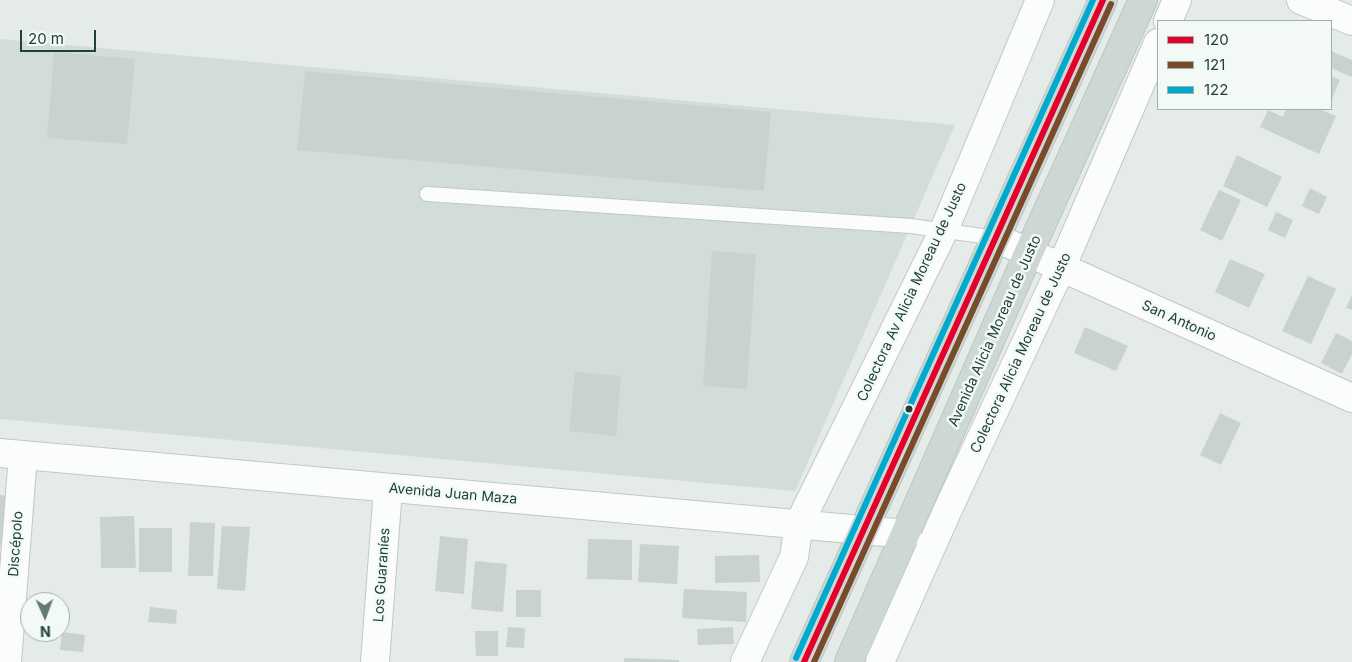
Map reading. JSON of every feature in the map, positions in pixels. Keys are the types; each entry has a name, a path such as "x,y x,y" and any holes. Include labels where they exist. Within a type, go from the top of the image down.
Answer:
{"main road":[{"name":"Avenida Alicia Moreau de Justo","path":"849,662 907,534 1011,245 1104,0"},
{"name":"Avenida Alicia Moreau de Justo","path":"804,662 863,530 1011,245 1144,0"}],"street":[{"name":"Colectora Av Alicia Moreau de Justo","path":"799,524 944,230 1040,0"},
{"path":"1168,20 1177,0"},
{"path":"1300,0 1352,22"},
{"name":"Colectora Alicia Moreau de Justo","path":"880,662 949,507 1061,268 1157,45"},
{"name":"San Antonio","path":"1011,245 1352,398"},
{"name":"Avenida Juan Maza","path":"12,454 907,534"},
{"name":"Discépolo","path":"7,662 12,454"},
{"name":"Los Guaraníes","path":"376,662 388,488"},
{"path":"746,662 794,557 799,524"}],"lane":[{"path":"427,194 911,226 944,230 1011,245"}],"shaded area":[{"path":"0,39 955,125 795,491 0,419"}],"building":[{"path":"1332,51 1352,60 1352,77 1332,68"},
{"path":"54,52 135,59 127,144 47,138"},
{"path":"305,71 771,112 764,191 297,150"},
{"path":"1332,76 1340,80 1332,99"},
{"path":"1268,110 1283,117 1286,110 1321,110 1336,116 1319,154 1260,127"},
{"path":"1237,155 1282,177 1267,207 1223,186"},
{"path":"1310,188 1327,197 1319,214 1302,206"},
{"path":"1219,190 1241,200 1222,241 1200,230"},
{"path":"1276,212 1293,220 1285,238 1268,230"},
{"path":"712,251 756,254 747,389 703,386"},
{"path":"1230,259 1265,274 1249,308 1215,292"},
{"path":"1308,276 1336,289 1311,344 1282,331"},
{"path":"1352,295 1352,310 1346,308"},
{"path":"1085,327 1128,346 1116,371 1074,353"},
{"path":"1336,333 1352,341 1352,354 1342,374 1321,363"},
{"path":"575,372 621,376 616,436 569,431"},
{"path":"1220,413 1241,423 1221,465 1200,455"},
{"path":"0,495 7,496 1,545 0,545"},
{"path":"134,516 136,568 101,568 100,517"},
{"path":"190,522 215,523 213,576 188,576"},
{"path":"222,526 250,527 245,591 217,589"},
{"path":"139,528 172,528 172,572 139,572"},
{"path":"440,536 468,539 464,594 435,591"},
{"path":"588,539 632,540 632,580 587,579"},
{"path":"640,544 679,546 677,584 638,582"},
{"path":"759,555 760,582 715,583 715,556"},
{"path":"475,561 507,564 503,612 471,609"},
{"path":"684,589 747,592 746,622 682,618"},
{"path":"516,590 541,590 541,617 516,617"},
{"path":"150,607 177,610 176,624 148,622"},
{"path":"508,627 525,628 524,648 506,647"},
{"path":"733,627 734,644 698,645 697,629"},
{"path":"475,631 498,631 498,656 476,656"},
{"path":"70,633 85,635 83,652 60,650 61,642 70,642"},
{"path":"624,658 679,660 679,662 624,662"}],"transit line":[{"name":"122","path":"796,658 1093,0"},
{"name":"120","path":"804,662 1103,0"},
{"name":"121","path":"814,662 1111,4"}]}
